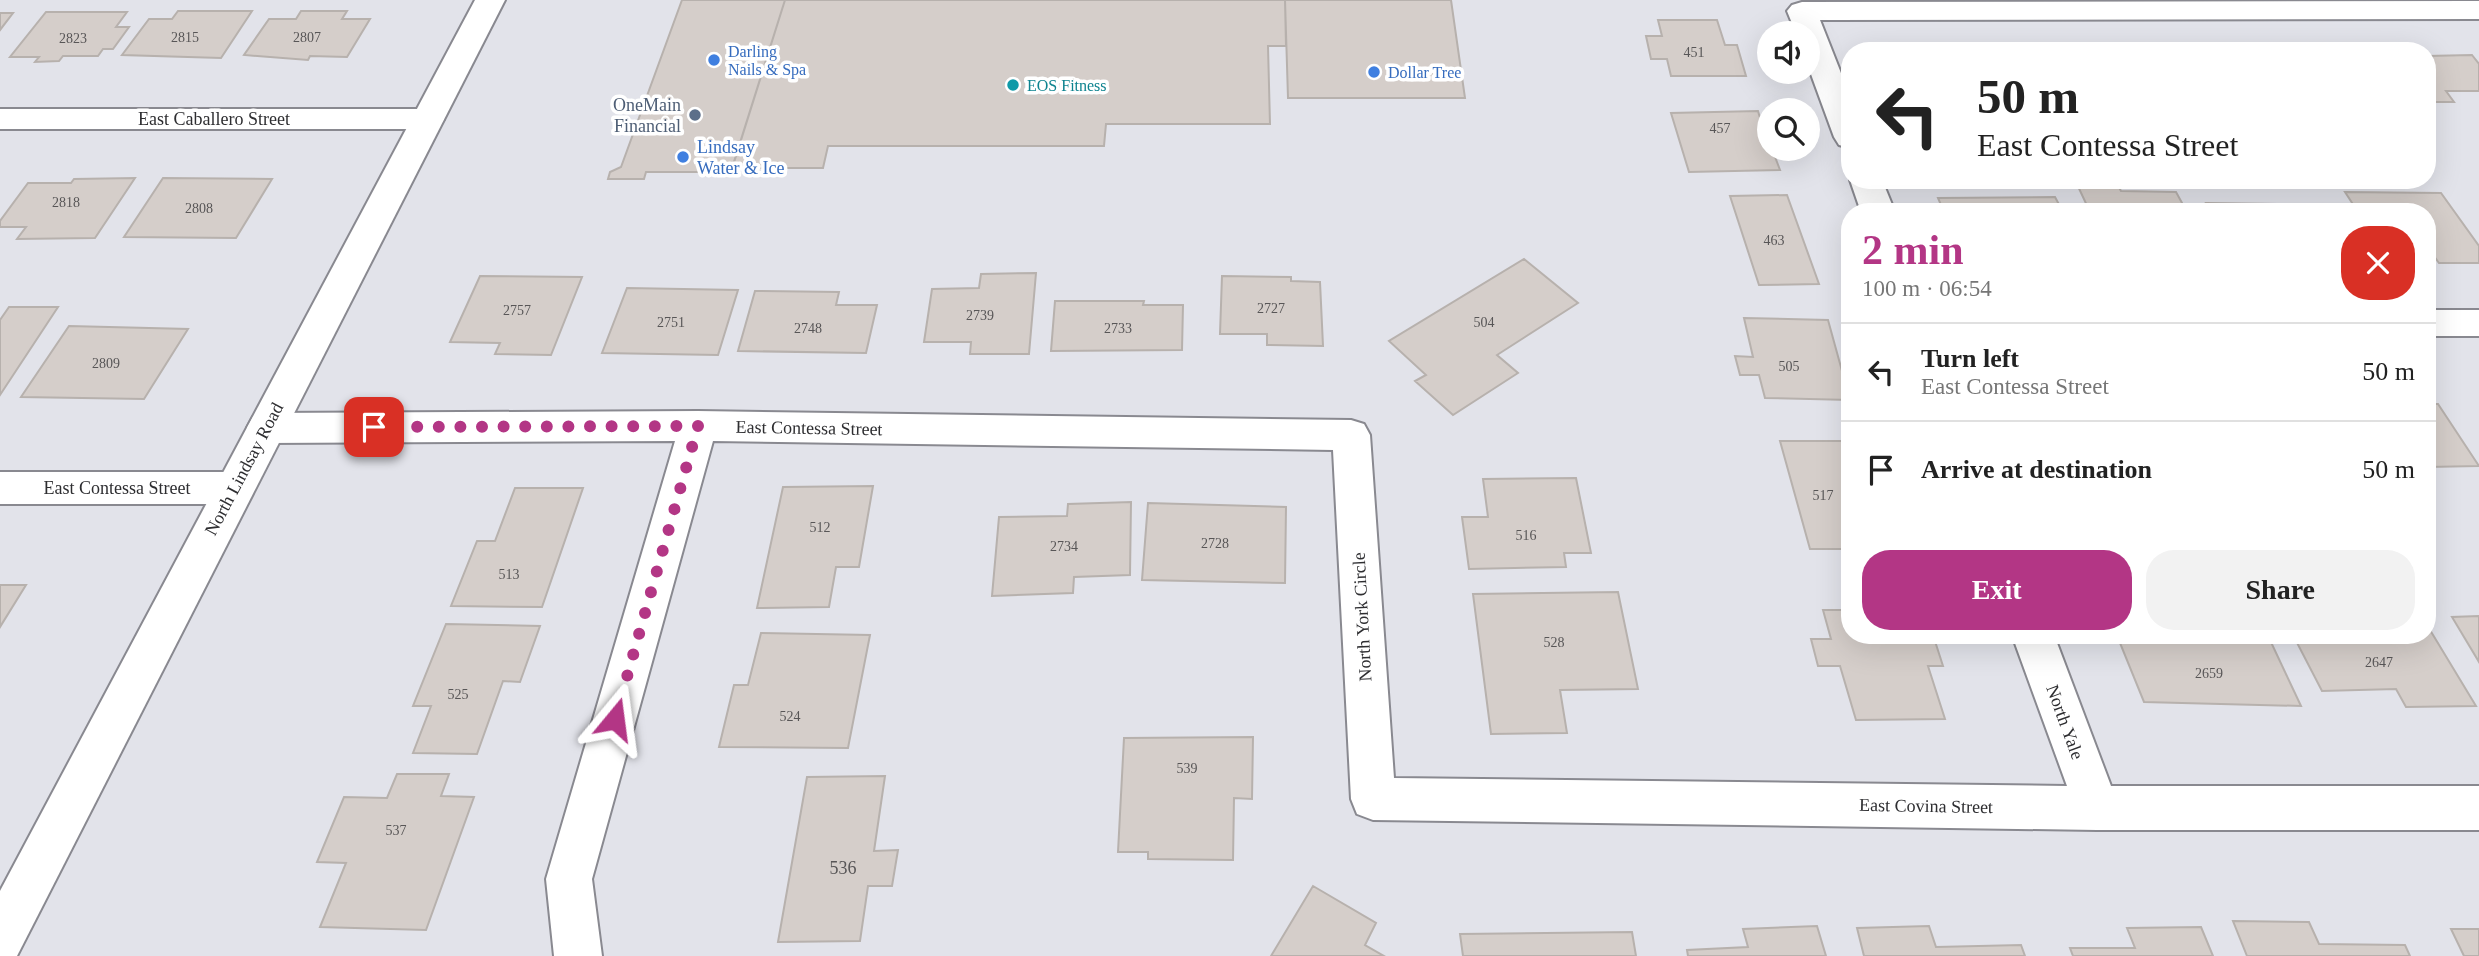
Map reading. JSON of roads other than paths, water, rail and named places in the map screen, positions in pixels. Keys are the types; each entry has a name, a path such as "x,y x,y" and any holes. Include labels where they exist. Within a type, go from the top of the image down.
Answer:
{"street":[{"name":"North Lindsay Road","path":"0,939 490,0"},
{"path":"1841,114 1802,11 2081,5 2479,10"},
{"name":"East Caballero Street","path":"0,119 428,118"},
{"path":"2436,323 2479,323"},
{"path":"578,956 569,879 698,426"},
{"name":"East Contessa Street","path":"266,428 698,426 1351,435"},
{"name":"North York Circle","path":"1351,435 1373,799"},
{"name":"East Contessa Street","path":"0,488 234,488"},
{"name":"North Yale","path":"2036,644 2096,808"},
{"name":"East Covina Street","path":"1373,799 2096,808 2479,807"}],"place":[{"name":"Darling Nails & Spa","path":"714,60"},
{"name":"Dollar Tree","path":"1374,72"},
{"name":"EOS Fitness","path":"1013,85"},
{"name":"OneMain Financial","path":"695,115"},
{"name":"Lindsay Water & Ice","path":"683,157"}]}
